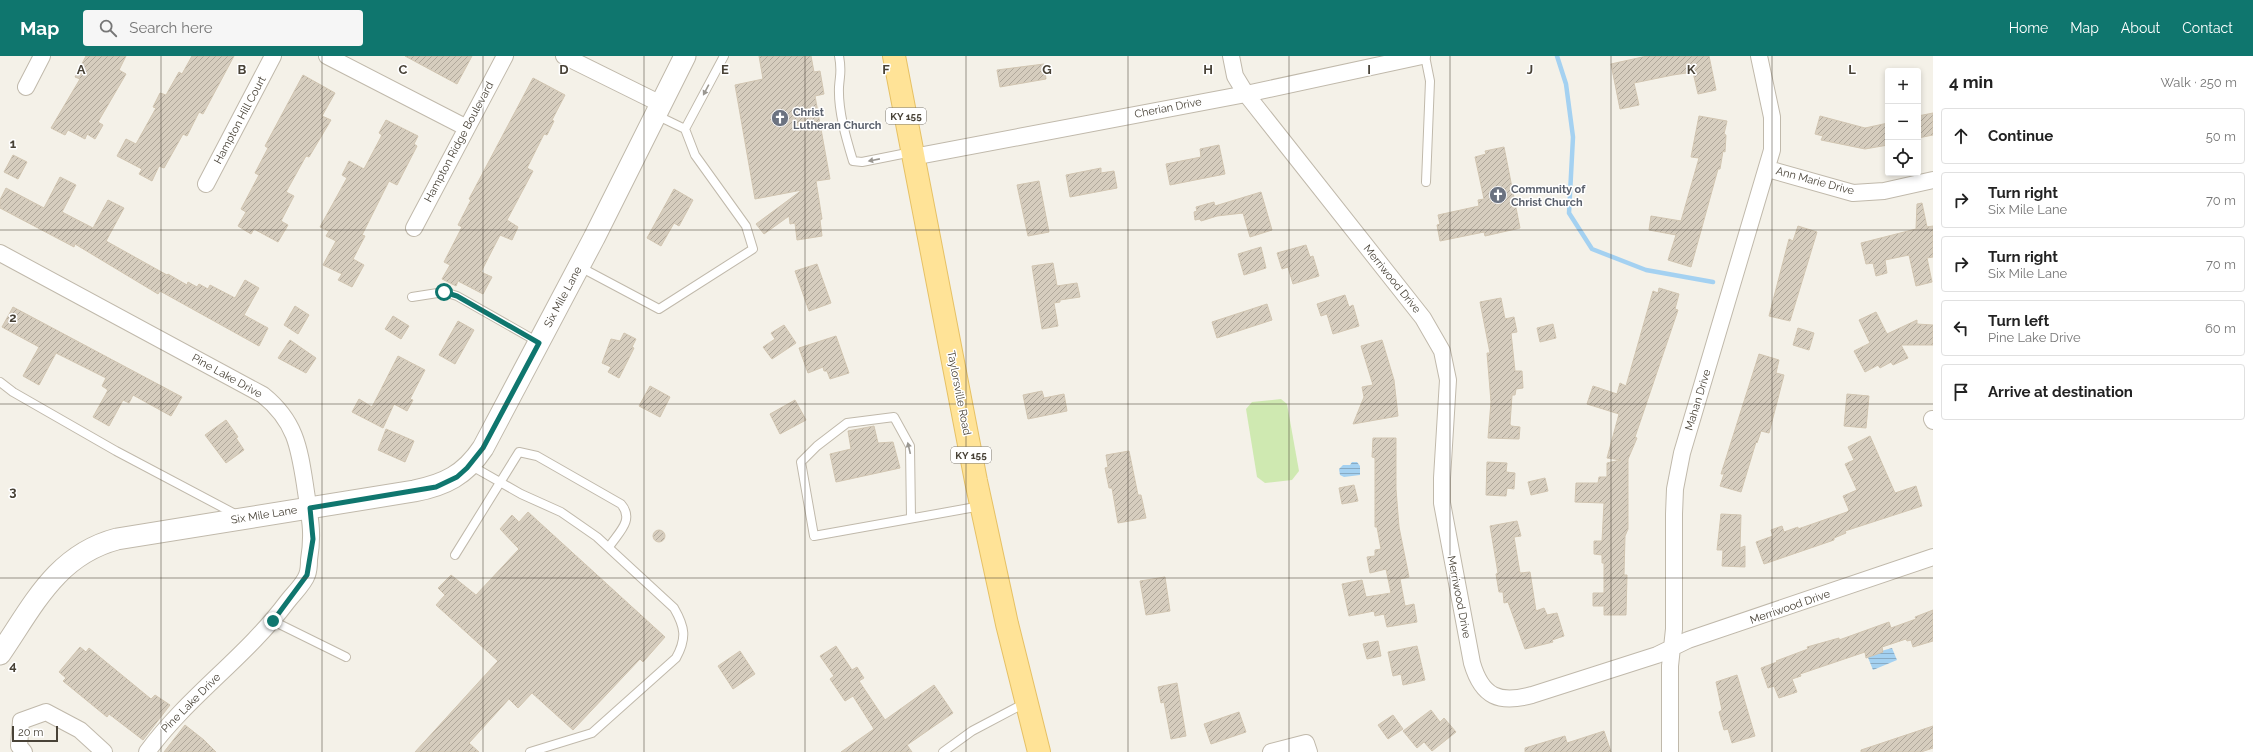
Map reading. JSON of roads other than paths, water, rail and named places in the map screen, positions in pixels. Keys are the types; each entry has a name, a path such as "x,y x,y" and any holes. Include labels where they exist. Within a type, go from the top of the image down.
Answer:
{"main road":[{"name":"Taylorsville Road","path":"894,56 981,506 1039,752"}],"street":[{"path":"26,87 42,56"},
{"name":"Hampton Hill Court","path":"206,184 273,56"},
{"path":"327,56 466,128"},
{"name":"Hampton Ridge Boulevard","path":"414,228 505,56"},
{"path":"564,56 659,109"},
{"name":"Six Mile Lane","path":"0,654 57,573 86,550 116,539 436,487 457,477 470,465 483,448 579,266 685,56"},
{"name":"Merriwood Drive","path":"1231,56 1236,76 1246,94 1423,318 1442,350 1448,380 1442,478 1442,503 1472,662 1481,684 1496,697 1516,700 1657,654 1933,557"},
{"name":"Cherian Drive","path":"913,154 1216,98 1246,94 1423,56"},
{"name":"Mahan Drive","path":"1670,752 1670,666 1672,648 1674,514 1678,475 1684,446 1768,168 1772,150 1773,131 1759,56"},
{"name":"Ann Marie Drive","path":"1768,168 1853,193 1884,191 1933,180"},
{"name":"Pine Lake Drive","path":"0,253 251,387 274,404 292,427 299,447 310,508 313,539 307,575 273,621 258,638 183,708 164,728 147,752"},
{"path":"24,752 19,746 21,721 46,712 80,730 104,752"},
{"path":"1271,752 1306,743 1309,752"}],"lane":[{"path":"685,129 724,56"},
{"path":"839,56 842,71 839,87 842,115 853,160 862,162 913,154"},
{"path":"1423,56 1430,81 1426,182"},
{"path":"579,266 659,309 753,249 746,226 696,154 685,129 659,109"},
{"path":"412,297 444,292 457,296 539,343"},
{"path":"0,382 116,451 243,518"},
{"path":"911,518 910,446 894,417 847,423 817,446 801,462 814,536 981,506"},
{"path":"455,555 515,456 519,452 537,456 621,504 627,511 628,519 608,547"},
{"path":"470,465 500,482 561,512 608,547 674,608 682,621 683,645 676,658 592,733 530,752"},
{"path":"273,621 346,657"},
{"path":"943,752 972,731 1026,702"}],"water":[{"path":"1352,462 1357,462 1360,466 1360,475 1344,477 1340,475 1339,469 1343,465 1350,465"},
{"path":"1892,648 1897,660 1873,670 1867,655"}],"waterway":[{"path":"1557,56 1566,84 1573,137 1569,213 1592,249 1646,270 1713,282"}],"place":[{"name":"Christ Lutheran Church","path":"780,118"},
{"name":"Community of Christ Church","path":"1498,195"}]}
